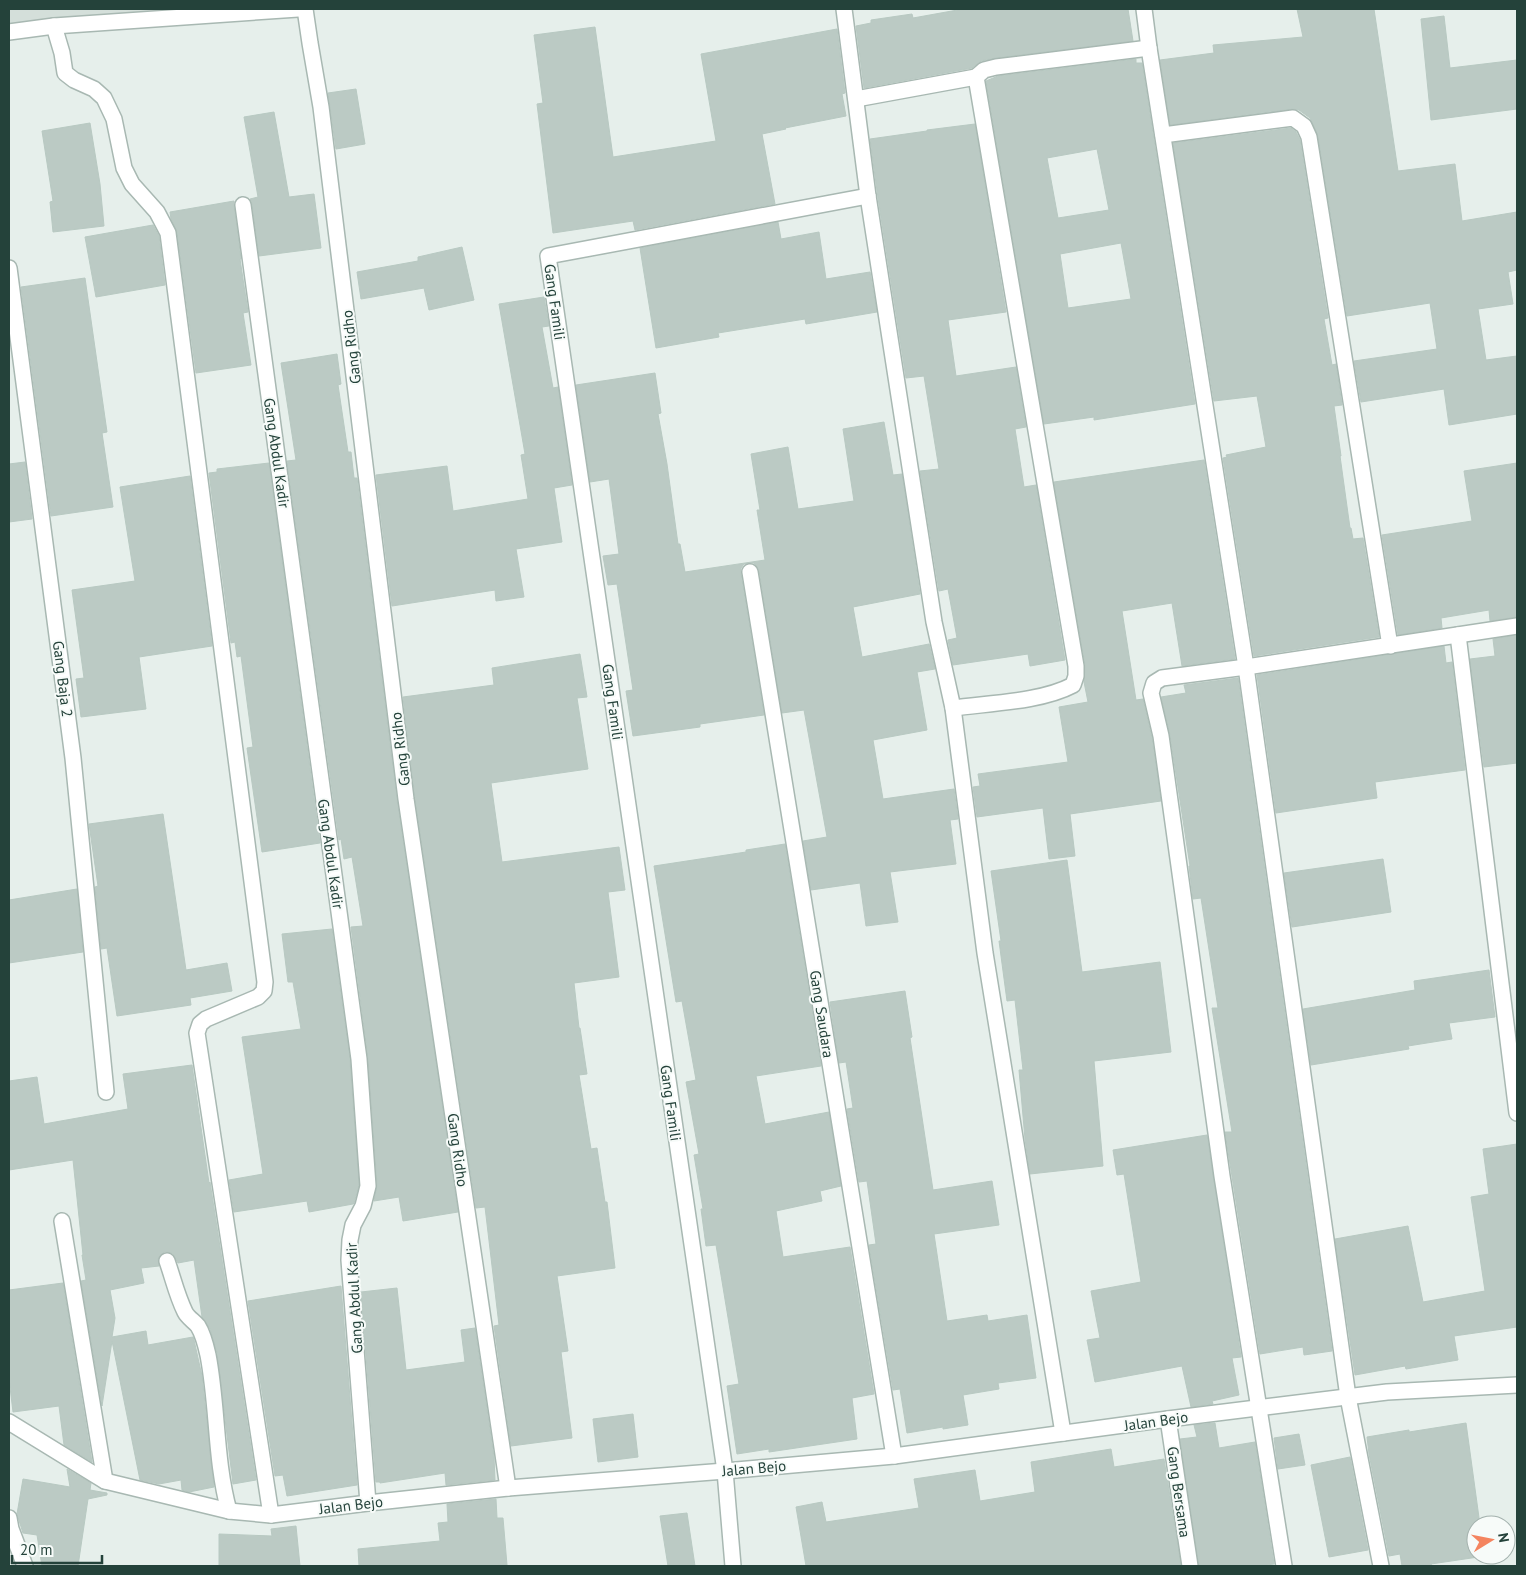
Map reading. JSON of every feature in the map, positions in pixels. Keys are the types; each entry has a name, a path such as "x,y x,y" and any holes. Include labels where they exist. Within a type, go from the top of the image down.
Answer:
{"street":[{"path":"9,32 54,26 298,9"},
{"name":"Gang Ridho","path":"305,9 322,107 406,799 508,1488"},
{"path":"844,9 868,196 934,622 953,708 985,953 1063,1434"},
{"path":"1144,9 1246,667 1348,1397 1381,1566"},
{"path":"54,26 62,53 65,73 74,80 94,89 104,98 114,119 124,168 132,184 157,212 168,233 265,982 264,991 258,997 206,1019 200,1024 197,1033 271,1515"},
{"path":"856,99 976,76 984,70 996,67 1149,48"},
{"path":"953,708 1040,697 1060,692 1074,685 1076,676 1076,666 976,76"},
{"path":"1163,135 1292,118 1304,126 1309,137 1390,646"},
{"name":"Gang Famili","path":"725,1471 548,256 868,196"},
{"name":"Gang Abdul Kadir","path":"243,205 359,1059 368,1186 363,1206 353,1226 349,1260 368,1503"},
{"name":"Gang Baja 2","path":"9,268 73,758 106,1092"},
{"name":"Gang Saudara","path":"750,572 894,1456"},
{"path":"1284,1566 1222,1176 1161,736 1151,693 1154,683 1162,678 1517,626"},
{"path":"1458,636 1517,1112"},
{"path":"62,1220 105,1481"},
{"path":"167,1261 186,1315 197,1325 208,1354 216,1414 219,1466 229,1511"},
{"name":"Jalan Bejo","path":"9,1422 105,1481 229,1511 271,1515 508,1488 894,1456 1387,1392 1517,1385"},
{"name":"Gang Bersama","path":"1168,1419 1190,1566"},
{"path":"725,1471 733,1566"},
{"path":"9,1518 25,1566"}],"shaded area":[{"path":"9,9 199,9 9,27"}],"building":[{"path":"963,9 1128,9 1133,41 995,58 981,61 972,68 864,88 856,26 871,23 871,20 912,14 913,18"},
{"path":"1297,9 1374,9 1398,171 1455,164 1462,221 1517,212 1517,270 1508,272 1513,304 1478,309 1486,360 1517,356 1517,414 1449,425 1444,389 1361,402 1354,361 1437,349 1430,303 1347,316 1318,136 1310,118 1299,110 1292,109 1170,125 1160,60 1214,53 1213,45 1303,37"},
{"path":"1444,16 1450,68 1517,60 1517,109 1431,120 1421,19"},
{"path":"595,27 613,157 716,141 701,54 837,29 845,93 842,94 846,116 762,134 775,204 635,230 633,221 553,233 537,104 543,103 534,35"},
{"path":"1136,59 1136,63 1142,63 1195,404 1094,420 1094,417 1044,424 986,81 998,76","holes":["1097,149 1109,210 1058,218 1047,158","1121,243 1131,299 1068,308 1060,254"]},
{"path":"356,89 365,144 336,149 328,93"},
{"path":"274,112 289,197 314,194 321,248 259,256 250,199 258,197 244,117"},
{"path":"90,123 100,184 104,226 53,232 50,202 53,201 42,131"},
{"path":"975,124 1006,312 948,320 956,376 1016,367 1026,427 1015,429 1024,487 1036,485 1065,660 1030,666 1028,654 953,665 948,640 957,638 948,589 939,591 920,471 939,469 924,376 906,378 870,139"},
{"path":"1291,128 1296,132 1300,140 1328,318 1324,319 1332,365 1336,364 1342,405 1334,406 1350,528 1353,539 1363,538 1379,637 1254,656 1223,458 1227,457 1226,455 1266,447 1257,396 1214,401 1173,143"},
{"path":"234,201 248,312 243,313 251,365 196,373 177,232 170,212"},
{"path":"778,222 781,239 819,232 826,279 870,272 877,312 806,324 805,319 718,333 719,337 656,348 640,248"},
{"path":"153,225 159,236 165,285 96,297 85,237"},
{"path":"462,247 474,300 429,310 424,288 361,299 357,272 418,261 418,257"},
{"path":"85,278 107,432 102,433 113,507 51,516 21,287"},
{"path":"544,297 549,326 542,327 553,388 558,387 572,485 554,488 562,542 516,549 524,597 496,601 495,590 392,606 376,475 447,466 453,511 528,499 521,455 525,454 499,304"},
{"path":"337,354 341,384 338,385 348,452 351,452 354,478 357,478 397,800 458,1212 403,1221 399,1197 374,1201 377,1185 368,1058 351,927 363,926 352,857 344,859 341,839 339,840 287,461 296,460 281,363"},
{"path":"655,373 661,413 658,414 678,544 680,544 685,572 765,560 757,510 760,510 751,454 788,447 798,509 854,501 843,429 884,422 893,475 902,474 920,594 853,607 862,657 929,644 935,669 917,672 927,730 873,740 883,799 954,789 958,819 950,820 956,864 890,872 898,922 866,926 860,883 811,890 803,841 827,837 804,710 782,713 759,570 754,563 744,564 741,568 741,574 764,715 700,724 700,727 633,736 626,691 633,690 617,584 608,585 603,556 619,554 609,479 590,482 576,385"},
{"path":"1204,460 1235,659 1182,666 1172,603 1122,611 1136,700 1143,699 1152,738 1161,801 1070,814 1075,856 1049,859 1043,808 977,817 973,787 980,786 978,774 1068,762 1059,707 1088,702 1084,682 1085,665 1054,482"},
{"path":"25,462 32,519 9,522 9,464"},
{"path":"269,463 320,843 262,852 247,748 253,747 241,656 237,657 235,642 231,643 209,473 217,472 217,469"},
{"path":"1517,463 1517,617 1490,621 1489,610 1441,618 1442,628 1398,635 1382,535 1472,521 1464,471"},
{"path":"190,476 212,646 139,657 146,709 81,717 76,679 84,678 72,590 135,581 120,487"},
{"path":"1517,635 1517,763 1484,767 1470,659 1495,656 1493,639"},
{"path":"1444,646 1446,663 1452,662 1465,770 1375,782 1377,798 1276,813 1257,675"},
{"path":"580,654 587,697 577,698 588,769 491,783 502,862 619,847 625,890 608,892 619,977 574,983 587,1074 579,1075 591,1149 597,1148 605,1202 607,1202 615,1268 557,1276 568,1351 561,1352 572,1438 511,1446 494,1326 499,1325 485,1207 476,1208 415,798 403,697 494,685 492,668"},
{"path":"1238,678 1332,1351 1304,1355 1303,1347 1260,1354 1225,1132 1232,1132 1212,1008 1218,1008 1201,898 1193,899 1190,866 1170,735 1161,697 1186,693 1184,685"},
{"path":"163,814 186,970 227,963 232,991 190,998 191,1005 117,1016 107,948 101,949 95,887 98,886 89,824"},
{"path":"785,844 821,1066 756,1076 765,1124 829,1112 841,1186 820,1191 822,1201 776,1211 783,1257 850,1247 874,1394 852,1398 857,1439 769,1452 769,1449 737,1454 727,1386 739,1384 716,1245 706,1246 701,1209 703,1209 694,1155 699,1154 686,1082 696,1080 682,1001 676,1002 654,866"},
{"path":"1383,859 1391,912 1292,927 1284,873"},
{"path":"1067,860 1082,972 1160,962 1171,1052 1094,1061 1103,1166 1030,1174 1019,1070 1023,1070 1015,1000 1007,1001 991,871"},
{"path":"77,889 83,952 9,963 9,900"},
{"path":"332,929 350,1060 359,1185 354,1203 309,1212 307,1201 234,1212 229,1180 263,1174 242,1037 301,1029 293,982 288,982 282,934"},
{"path":"1489,970 1495,1017 1449,1023 1452,1039 1408,1046 1409,1049 1311,1065 1303,1009 1415,990 1414,981"},
{"path":"905,991 912,1037 910,1038 933,1190 992,1181 999,1225 934,1234 947,1321 987,1315 988,1321 1027,1315 1036,1378 998,1383 999,1389 963,1395 968,1425 907,1433 900,1389 893,1390 869,1245 876,1244 867,1181 859,1182 847,1109 853,1108 846,1062 839,1063 830,1002"},
{"path":"192,1065 256,1480 233,1484 217,1353 210,1329 202,1317 194,1260 178,1263 173,1254 164,1252 158,1259 159,1266 141,1268 144,1283 110,1290 115,1318 112,1337 146,1331 148,1345 193,1337 202,1376 214,1487 189,1492 182,1490 181,1480 159,1484 140,1480 112,1341 102,1406 81,1281 86,1280 73,1160 9,1170 9,1081 37,1077 44,1124 128,1109 123,1074"},
{"path":"1207,1135 1241,1357 1232,1358 1239,1395 1212,1401 1213,1404 1191,1407 1182,1366 1095,1382 1087,1340 1100,1338 1091,1291 1141,1282 1124,1174 1117,1175 1113,1150"},
{"path":"1517,1144 1517,1327 1454,1336 1458,1360 1406,1369 1405,1366 1355,1375 1335,1239 1408,1226 1423,1302 1485,1291 1471,1197 1489,1194 1483,1149"},
{"path":"63,1283 92,1462 64,1445 59,1406 13,1412 9,1379 9,1290"},
{"path":"341,1286 357,1485 287,1496 283,1475 275,1476 248,1301"},
{"path":"397,1288 406,1370 465,1362 461,1330 475,1328 494,1457 495,1480 446,1485 445,1473 380,1483 376,1482 361,1292"},
{"path":"633,1414 638,1457 598,1462 593,1419"},
{"path":"1215,1423 1219,1448 1255,1442 1274,1564 1260,1566 1199,1566 1180,1439 1197,1437 1194,1425"},
{"path":"1466,1423 1479,1515 1466,1515 1466,1559 1431,1564 1432,1566 1402,1566 1400,1554 1389,1556 1367,1437 1409,1430 1409,1432"},
{"path":"1299,1434 1305,1465 1278,1469 1274,1438"},
{"path":"1111,1449 1114,1467 1164,1459 1181,1566 806,1566 796,1507 822,1502 826,1522 919,1508 914,1479 975,1470 980,1501 1035,1492 1031,1462"},
{"path":"1350,1457 1368,1550 1329,1557 1311,1465"},
{"path":"67,1469 91,1483 90,1490 107,1493 107,1495 88,1499 78,1566 42,1566 37,1535 23,1533 17,1514 23,1479 70,1487"},
{"path":"496,1499 497,1518 503,1518 507,1565 359,1566 358,1549 440,1541 438,1523 448,1522 447,1504"},
{"path":"687,1513 695,1566 668,1566 660,1516"},
{"path":"296,1526 300,1566 219,1566 219,1534 272,1536 271,1529"}]}
